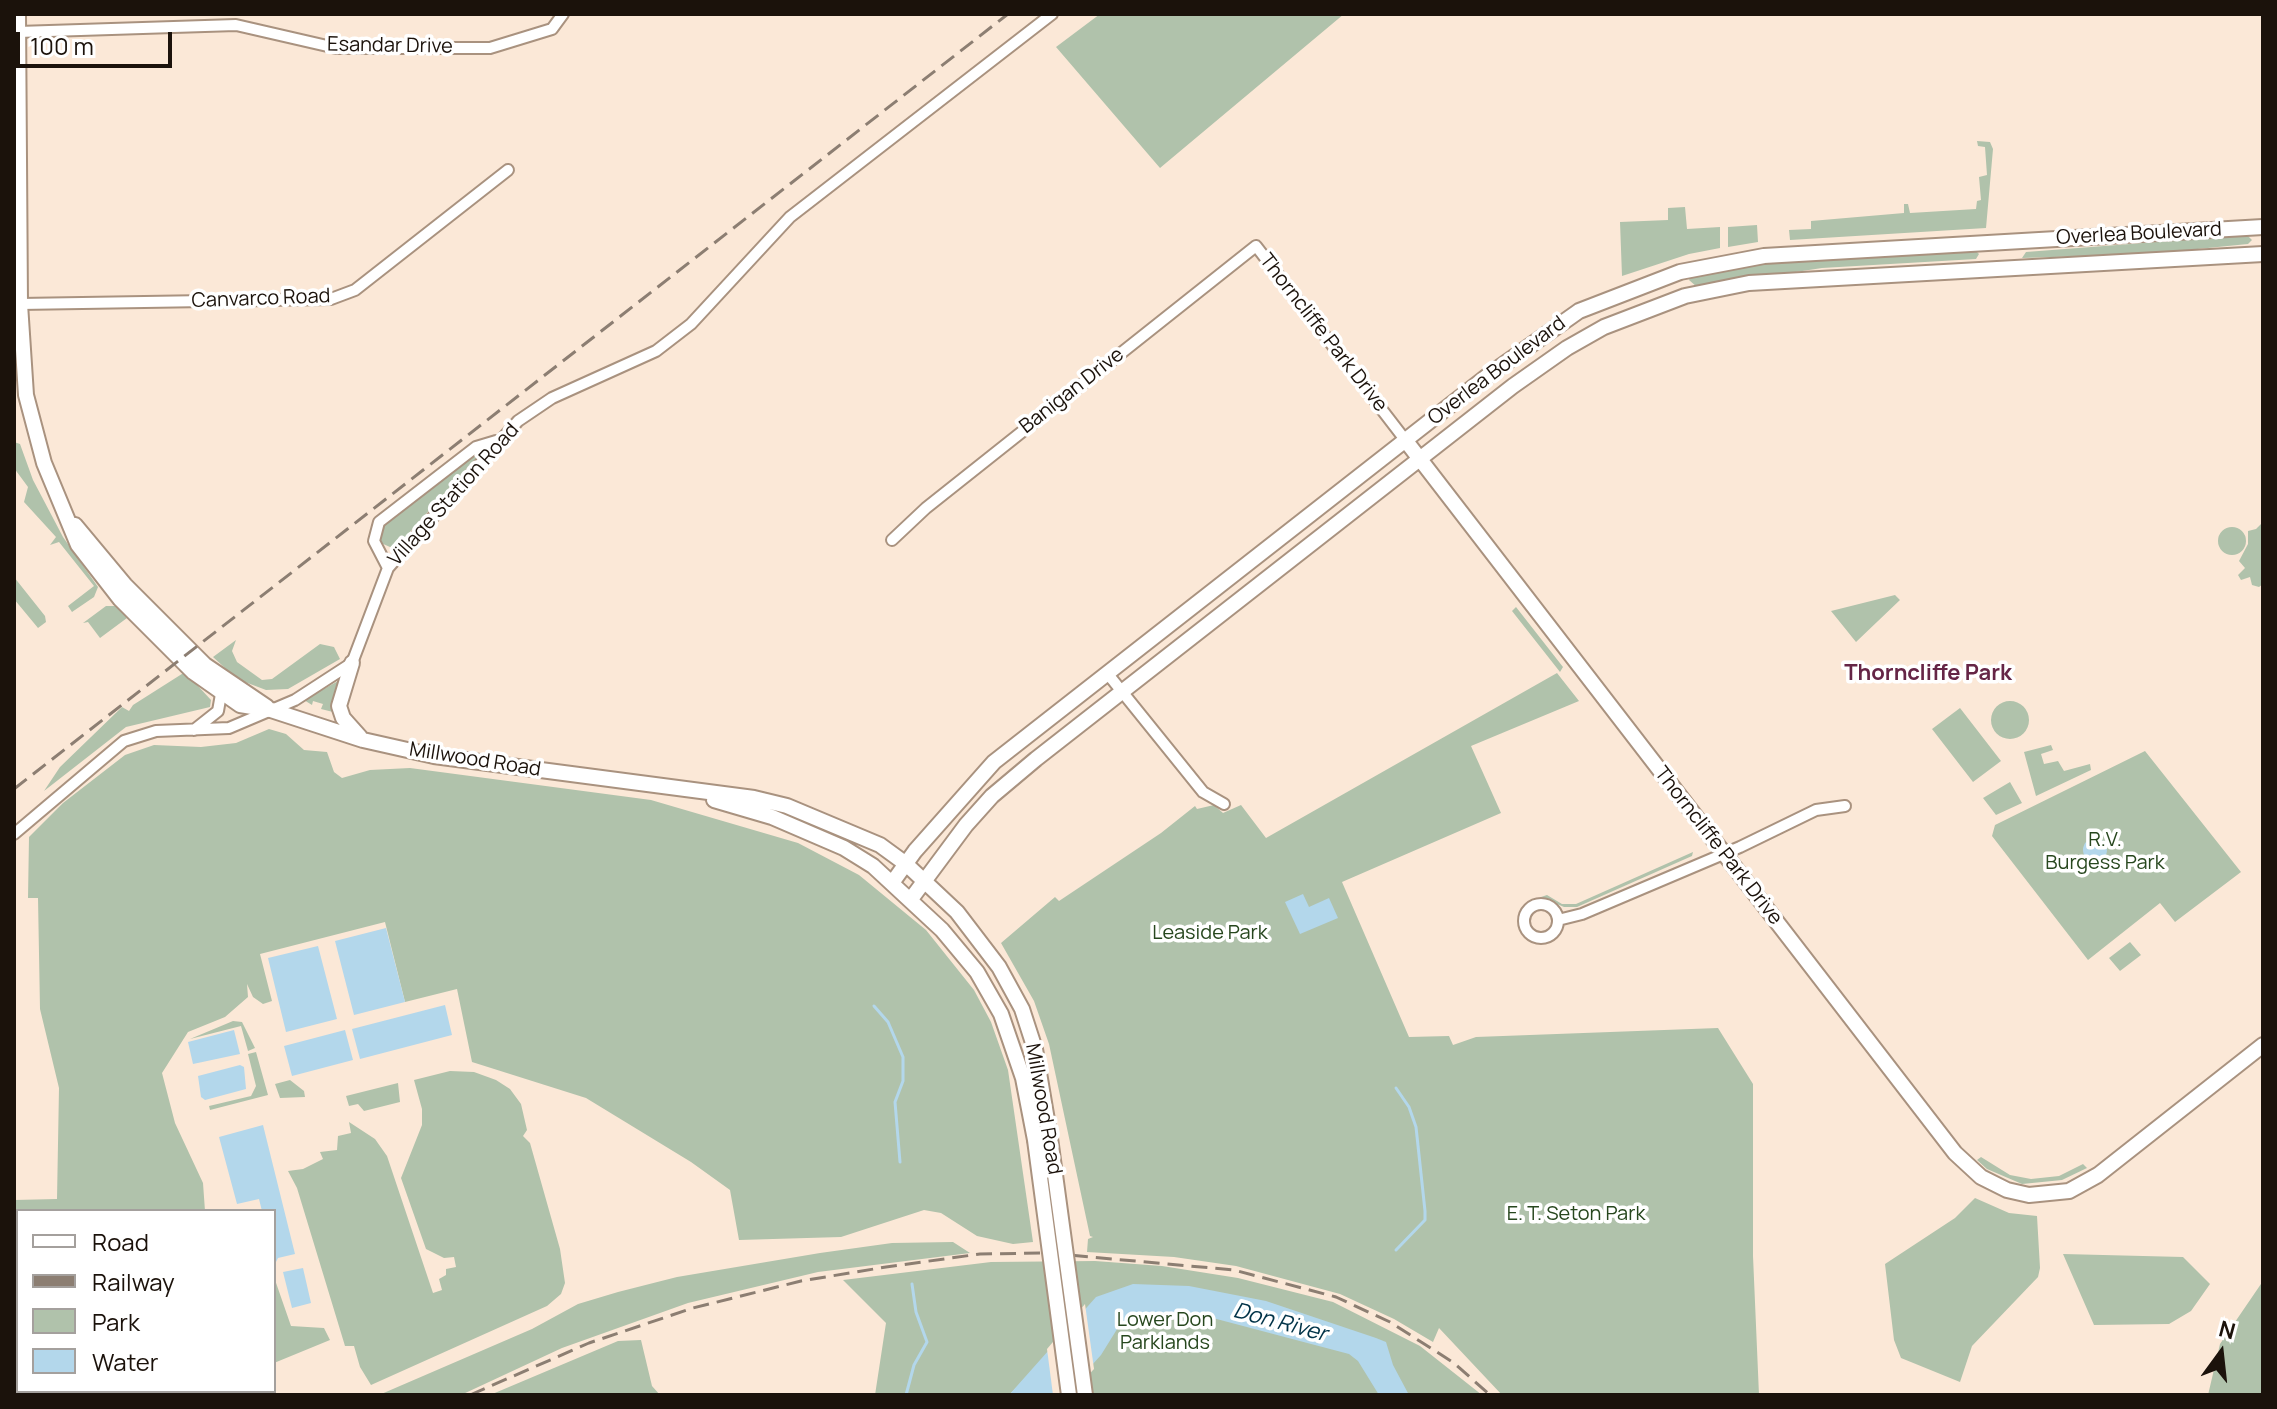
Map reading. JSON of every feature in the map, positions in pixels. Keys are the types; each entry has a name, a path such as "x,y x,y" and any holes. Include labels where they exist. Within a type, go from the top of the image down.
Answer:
{"main road":[{"name":"Millwood Road","path":"18,14 16,182 22,413 78,545 120,599 193,672 240,705 271,710 363,740 434,756 787,806 862,836 906,864 957,912 997,963 1022,1009 1041,1072 1085,1395"},
{"name":"Overlea Boulevard","path":"892,883 994,762 1500,366 1579,311 1680,272 1764,256 2263,227"},
{"name":"Overlea Boulevard","path":"911,899 992,796 1420,460 1567,348 1604,327 1685,296 1749,283 2263,254"},
{"name":"Thorncliffe Park Drive","path":"1406,441 1955,1153 1981,1177 2007,1190 2043,1195 2069,1191 2098,1175 2263,1045"},
{"name":"Millwood Road","path":"69,518 125,585 205,665 271,710"},
{"path":"352,663 339,706 347,723 363,740"},
{"name":"Millwood Road","path":"683,790 772,817 844,848 911,899 977,972 1001,1014 1023,1078 1035,1140 1069,1395"}],"street":[{"name":"Esandar Drive","path":"18,32 236,25 336,48 490,48 552,29 563,14"},
{"name":"Village Station Road","path":"352,663 388,568 497,441 535,409 656,351 691,324 790,217 1052,14"},
{"name":"Canvarco Road","path":"20,304 331,299 355,290 508,170"},
{"name":"Thorncliffe Park Drive","path":"1256,246 1406,441"},
{"name":"Banigan Drive","path":"892,540 926,508 1256,246"},
{"path":"388,568 374,541 379,522 476,447 497,441"},
{"path":"14,834 124,741 156,731 229,728 295,700 352,663"},
{"path":"1107,673 1203,792 1224,804"},
{"path":"194,730 218,711 221,694"},
{"path":"1558,920 1582,914 1816,810 1845,806"}],"green space":[{"path":"1100,14 1344,14 1160,168 1056,47"},
{"path":"1977,141 1990,142 1993,149 1986,228 1790,240 1789,230 1811,229 1811,221 1904,213 1904,204 1908,204 1910,213 1976,209 1977,201 1981,200 1979,177 1987,175 1985,147 1978,146"},
{"path":"1685,207 1687,229 1720,227 1720,248 1689,254 1622,276 1620,222 1668,220 1668,208"},
{"path":"1757,225 1758,242 1728,247 1728,227"},
{"path":"2247,235 2252,240 2248,244 2147,254 2022,258 2026,252"},
{"path":"1975,250 1979,254 1976,259 1822,268 1697,287 1689,280 1691,276 1738,264"},
{"path":"14,442 20,444 33,480 63,537 98,587 94,597 72,612 68,606 94,586 59,542 50,545 56,537 24,502 28,487 14,468"},
{"path":"477,451 480,452 478,456 400,543 390,547 381,543 381,526"},
{"path":"2263,522 2263,584 2259,587 2252,585 2250,577 2241,580 2238,575 2245,568 2239,561 2248,544 2248,531 2256,529"},
{"path":"2232,527 2242,531 2246,541 2242,551 2232,555 2222,551 2218,541 2222,531"},
{"path":"14,577 45,616 46,622 38,628 14,599"},
{"path":"1895,595 1900,600 1856,642 1831,611"},
{"path":"106,606 117,606 127,618 100,638 88,622 83,623"},
{"path":"1516,607 1563,667 1560,672 1512,611"},
{"path":"236,640 232,651 237,662 262,680 272,679 320,644 334,647 340,659 288,689 266,690 237,679 213,657"},
{"path":"185,672 211,700 210,707 126,727 44,791 60,767 122,707 129,711 133,705"},
{"name":"E. T. Seton Park","path":"1557,673 1579,701 1471,746 1501,813 1342,882 1409,1037 1449,1036 1453,1045 1476,1037 1718,1028 1753,1084 1753,1256 1759,1395 1502,1395 1439,1328 1433,1342 1394,1319 1340,1294 1236,1266 1174,1257 1087,1252 1088,1239 1093,1237 1090,1236 1049,1044 1034,1001 1001,943 1055,897 1059,901 1161,833 1195,806 1197,809 1214,805 1223,813 1241,805 1266,838"},
{"path":"340,680 337,713 321,709 323,704 313,701 312,705 304,700"},
{"path":"2010,701 2023,707 2029,720 2023,733 2010,739 1997,733 1991,720 1997,707"},
{"path":"1960,708 2001,761 1973,782 1932,729"},
{"path":"269,729 286,734 304,750 327,752 334,772 342,778 370,770 410,768 651,800 798,843 859,875 926,930 974,990 991,1022 1008,1070 1033,1242 1013,1244 977,1236 941,1213 924,1210 841,1237 739,1240 730,1190 691,1162 586,1098 472,1062 457,989 405,1002 385,922 260,954 272,1001 263,1004 253,997 247,984 248,997 225,1017 188,1032 162,1073 175,1123 203,1183 205,1209 16,1209 14,1249 14,1200 57,1199 59,1088 40,1009 38,898 28,898 29,837 63,803 125,755 154,745 201,747 236,743"},
{"path":"2051,745 2053,750 2041,754 2044,764 2058,761 2064,771 2090,764 2091,770 2036,796 2024,752"},
{"name":"R.V. Burgess Park","path":"2145,751 2241,872 2175,922 2160,903 2088,960 1992,836 1995,825"},
{"path":"2010,782 2022,803 1996,815 1983,798"},
{"path":"1693,852 1692,856 1577,907 1564,907 1541,897 1547,895 1562,904 1576,904"},
{"path":"2130,942 2141,955 2120,971 2109,958"},
{"path":"233,1021 242,1022 255,1048 248,1051 241,1026 190,1039"},
{"path":"256,1052 268,1095 210,1110 209,1106 251,1096 256,1086 248,1054"},
{"path":"450,1071 474,1072 496,1080 510,1089 521,1104 527,1130 523,1136 530,1143 560,1249 565,1283 561,1294 547,1306 371,1385 360,1367 354,1346 345,1346 297,1188 288,1171 303,1169 323,1159 320,1152 337,1150 338,1136 351,1133 349,1122 375,1139 387,1156 433,1293 442,1290 439,1279 446,1275 446,1269 456,1267 454,1257 444,1258 426,1249 401,1178 422,1125 422,1109 414,1080"},
{"path":"290,1080 304,1091 305,1097 280,1098 275,1084"},
{"path":"398,1083 400,1102 364,1111 358,1104 349,1106 346,1096"},
{"path":"1981,1157 2010,1175 2031,1179 2059,1176 2083,1164 2087,1168 2062,1180 2022,1184 1987,1169 1977,1160"},
{"path":"1975,1198 2009,1213 2037,1216 2040,1268 2038,1277 1972,1346 1960,1382 1901,1358 1894,1340 1885,1264 1955,1218"},
{"path":"953,1242 970,1253 818,1272 688,1303 562,1348 461,1395 379,1395 532,1329 578,1304 618,1292 677,1277 820,1253 892,1243"},
{"path":"2063,1254 2183,1257 2210,1284 2191,1311 2169,1324 2094,1325"},
{"name":"Lower Don Parklands","path":"1095,1261 1162,1266 1238,1278 1333,1302 1420,1346 1482,1395 1065,1395 1049,1354 1009,1395 875,1395 886,1323 843,1280 991,1262"},
{"path":"14,1269 16,1393 247,1395 14,1395"},
{"path":"2263,1281 2263,1395 2208,1395 2220,1344"},
{"path":"276,1283 291,1326 324,1328 330,1340 276,1362"},
{"path":"641,1340 652,1386 660,1395 490,1395 618,1341"}],"water":[{"path":"2095,838 2103,842 2107,850 2103,858 2095,862 2087,858 2083,850 2087,842"},
{"path":"1303,894 1309,907 1329,898 1338,918 1300,934 1285,902"},
{"path":"386,928 405,1002 354,1015 335,941"},
{"path":"318,946 337,1019 286,1032 268,958"},
{"path":"445,1005 452,1035 360,1059 352,1029"},
{"path":"234,1030 240,1054 193,1064 188,1042"},
{"path":"345,1030 353,1060 292,1076 284,1046"},
{"path":"240,1065 244,1067 246,1089 205,1100 201,1097 198,1076"},
{"path":"263,1125 295,1254 278,1258 276,1262 276,1209 262,1209 259,1199 237,1204 219,1137"},
{"path":"303,1268 311,1303 292,1308 283,1272"},
{"name":"Don River","path":"1133,1284 1189,1286 1266,1301 1386,1342 1393,1365 1409,1395 1379,1395 1358,1361 1349,1354 1209,1317 1184,1316 1129,1320 1119,1326 1101,1355 1065,1395 1009,1395 1096,1297"}],"pier":[{"path":"1085,1304 1094,1369 1070,1395 1053,1395 1047,1349"}],"waterway":[{"path":"874,1006 888,1022 903,1057 903,1081 895,1102 900,1162"},
{"path":"1396,1088 1409,1107 1416,1127 1425,1220 1396,1250"},
{"path":"906,1395 914,1365 927,1342 916,1312 912,1284"}],"railway":[{"path":"14,789 1008,14"},
{"path":"470,1395 589,1343 693,1308 801,1281 980,1254 1046,1253 1234,1270 1336,1297 1390,1322 1454,1363 1490,1395"}],"district":[{"name":"Thorncliffe Park","path":"1928,674"}],"park label":[{"name":"Leaside Park","path":"1210,933"}]}
